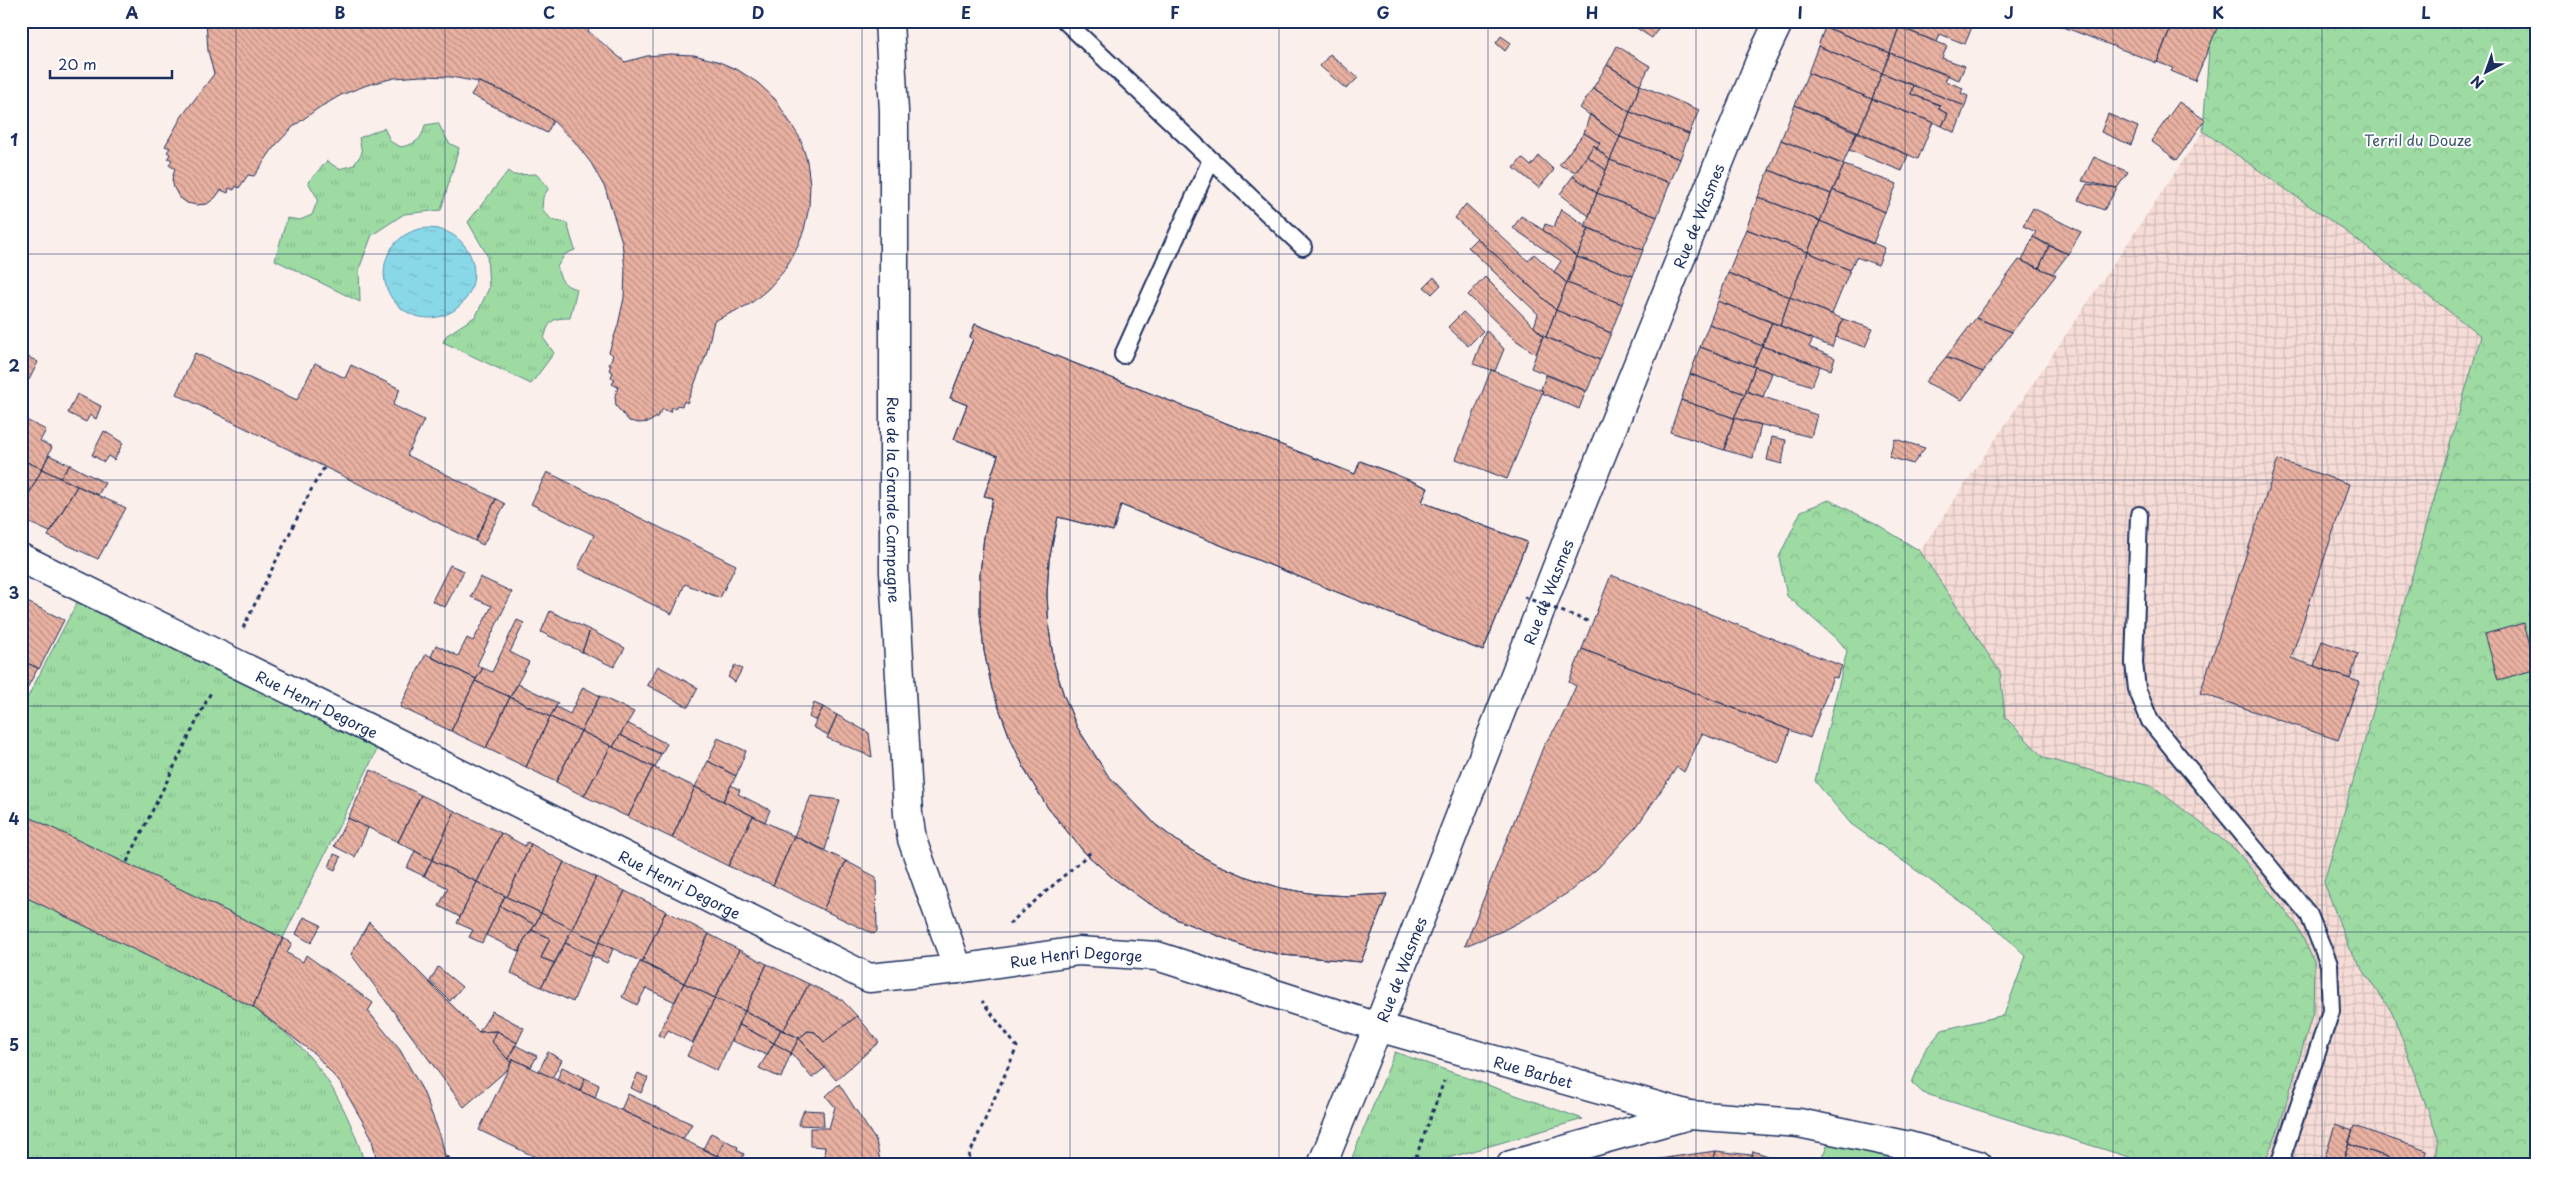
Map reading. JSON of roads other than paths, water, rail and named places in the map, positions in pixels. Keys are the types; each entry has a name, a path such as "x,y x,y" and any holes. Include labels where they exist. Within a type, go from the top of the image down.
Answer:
{"street":[{"name":"Rue de la Grande Campagne","path":"890,21 894,111 894,572 908,814 912,840 958,969"},
{"name":"Rue de Wasmes","path":"1322,1165 1378,1027 1578,513 1760,60 1780,21"},
{"name":"Rue Henri Degorge","path":"21,558 384,736 869,978 958,969 1078,951 1157,956 1378,1027"},
{"name":"Rue Barbet","path":"1378,1027 1688,1115 1799,1123 1909,1146 1978,1165"},
{"name":"Rue Barbet","path":"1511,1165 1688,1115"}],"lane":[{"path":"1064,21 1303,247"},
{"path":"1123,355 1211,160"},
{"path":"2139,515 2134,662 2137,690 2150,722 2309,915 2329,964 2331,1011 2278,1165"}],"water":[{"path":"429,228 446,231 461,241 471,256 474,273 471,290 461,305 446,315 429,318 412,315 397,305 387,290 384,273 387,256 397,241 412,231"}],"park label":[{"name":"Terril du Douze","path":"2418,139"}]}
